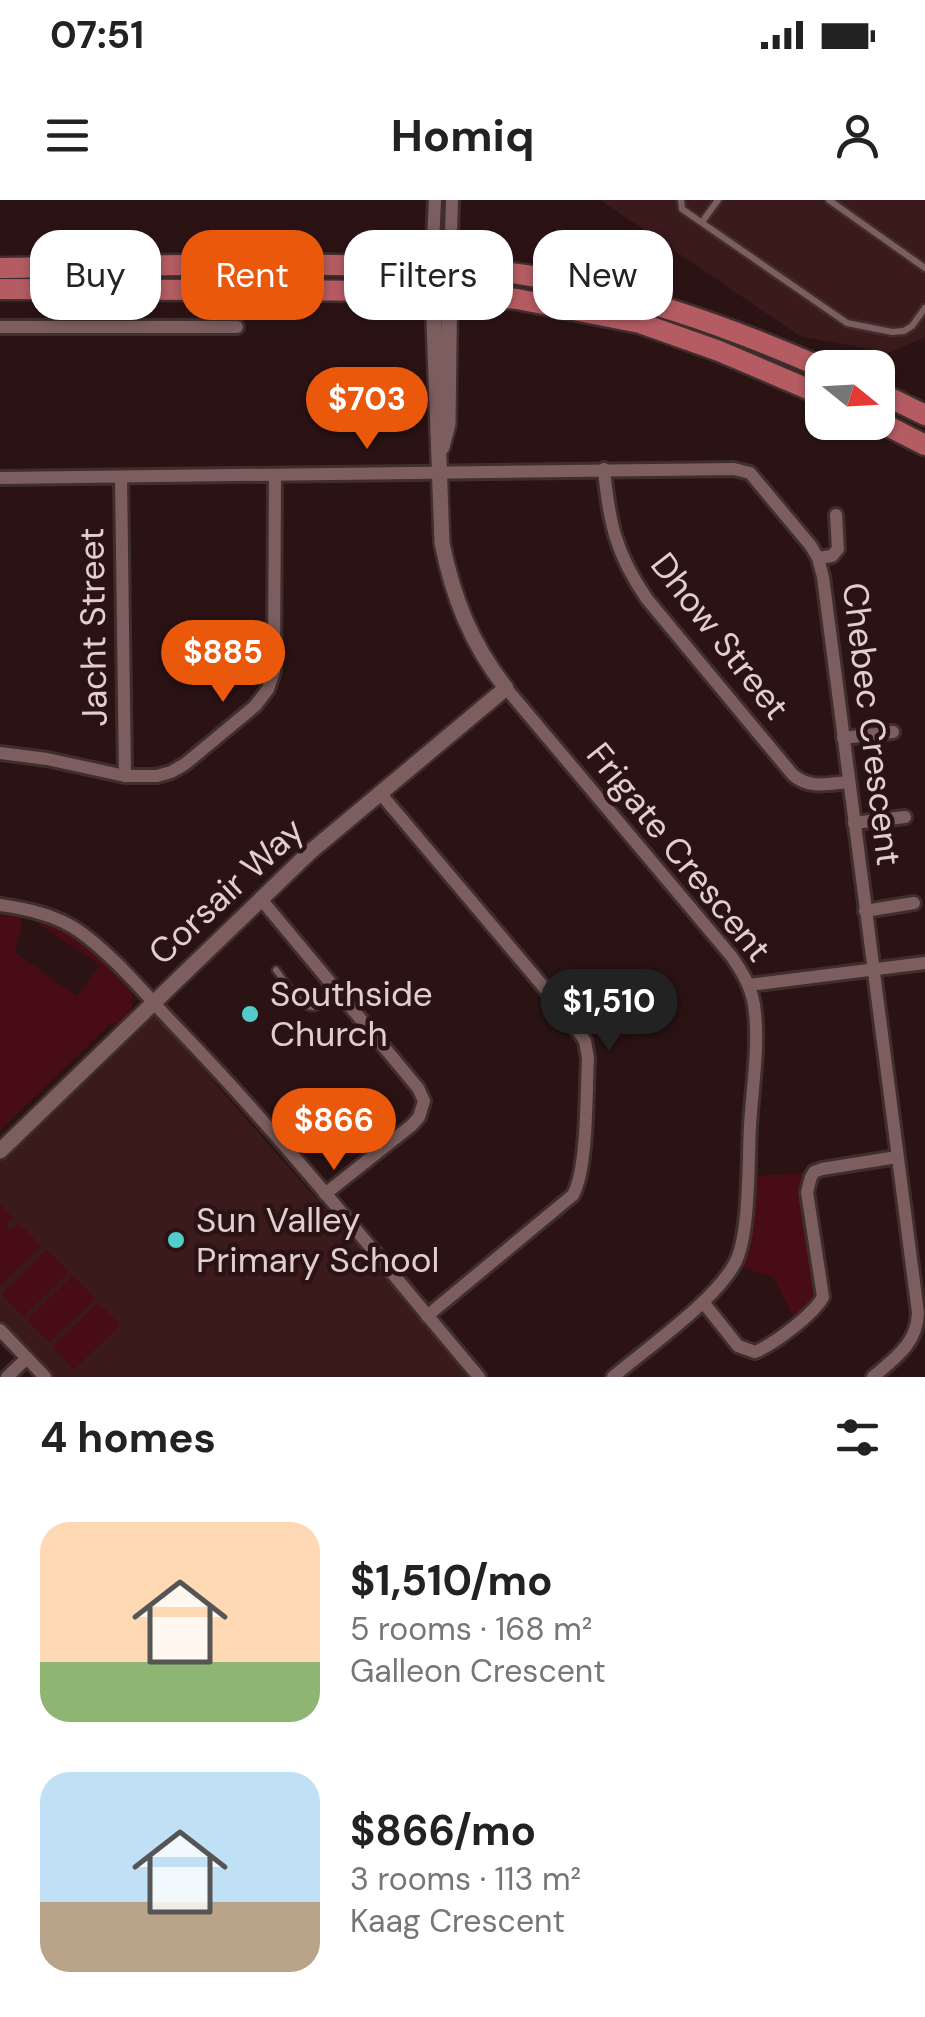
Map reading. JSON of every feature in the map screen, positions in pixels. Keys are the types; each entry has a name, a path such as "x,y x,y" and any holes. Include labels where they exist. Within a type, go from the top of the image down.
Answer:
{"main road":[{"path":"0,268 344,265"},
{"path":"513,274 659,304 805,360"},
{"path":"0,288 344,290"},
{"path":"513,299 640,323 719,350 805,388"},
{"path":"895,399 922,411 902,433"},
{"path":"895,430 925,446"}],"street":[{"path":"434,200 437,230"},
{"path":"447,230 452,200"},
{"path":"443,320 448,424 439,467 442,543 450,582 471,635 506,688"},
{"path":"0,327 237,328"},
{"name":"Chebec Crescent","path":"0,478 274,476 439,467 742,469 762,486 812,546 823,577 918,1313 917,1327 904,1351 873,1377"},
{"name":"Dhow Street","path":"604,469 618,548 647,599 793,774 810,785 848,782"},
{"path":"0,753 124,776 157,776 184,764 254,706 268,689 276,651 274,476"},
{"name":"Jacht Street","path":"121,477 124,776"},
{"path":"818,558 832,556 838,549 836,515"},
{"name":"Corsair Way","path":"0,1151 310,852 506,688"},
{"name":"Frigate Crescent","path":"506,688 732,956 749,985 754,1003 755,1041 738,1259 703,1302 612,1377"},
{"path":"843,738 893,732"},
{"path":"380,794 569,1017 586,1042 588,1058 582,1162 573,1195 427,1316"},
{"path":"854,823 905,817"},
{"path":"260,898 418,1088 424,1101 412,1125 325,1194"},
{"path":"865,911 914,903"},
{"path":"0,905 49,916 77,930 104,953 220,1072 478,1377"},
{"path":"749,985 925,963"},
{"path":"703,1302 738,1346 755,1352 810,1313 822,1297 808,1203 808,1185 814,1172 896,1156"},
{"path":"0,1330 46,1377"},
{"path":"8,1377 27,1358"}],"lane":[{"path":"681,200 682,208 848,322 904,331 925,308"},
{"path":"702,222 718,200"},
{"path":"829,200 925,268"},
{"path":"276,970 301,1002 309,1006 318,1006 338,993"}],"shaded area":[{"path":"600,200 925,200 925,337 895,350 800,336 673,250 673,230 644,230"},
{"path":"0,912 23,916 15,953 77,996 100,965 37,923 39,920 53,925 111,970 131,992 133,1006 120,1023 110,1024 0,1130"},
{"name":"Sun Valley Primary School","path":"150,1009 473,1377 47,1377 0,1328 0,1152"},
{"path":"816,1173 807,1189 819,1298 795,1319 773,1277 734,1265 746,1176"},
{"path":"0,1204 13,1218 6,1225 10,1230 19,1223 41,1246 0,1286"},
{"path":"47,1249 69,1272 23,1317 1,1294"},
{"path":"73,1275 95,1299 49,1343 27,1320"},
{"path":"98,1302 120,1325 74,1370 52,1347"}],"place":[{"name":"Southside Church","path":"250,1014"},
{"name":"Sun Valley Primary School","path":"176,1240"}]}
